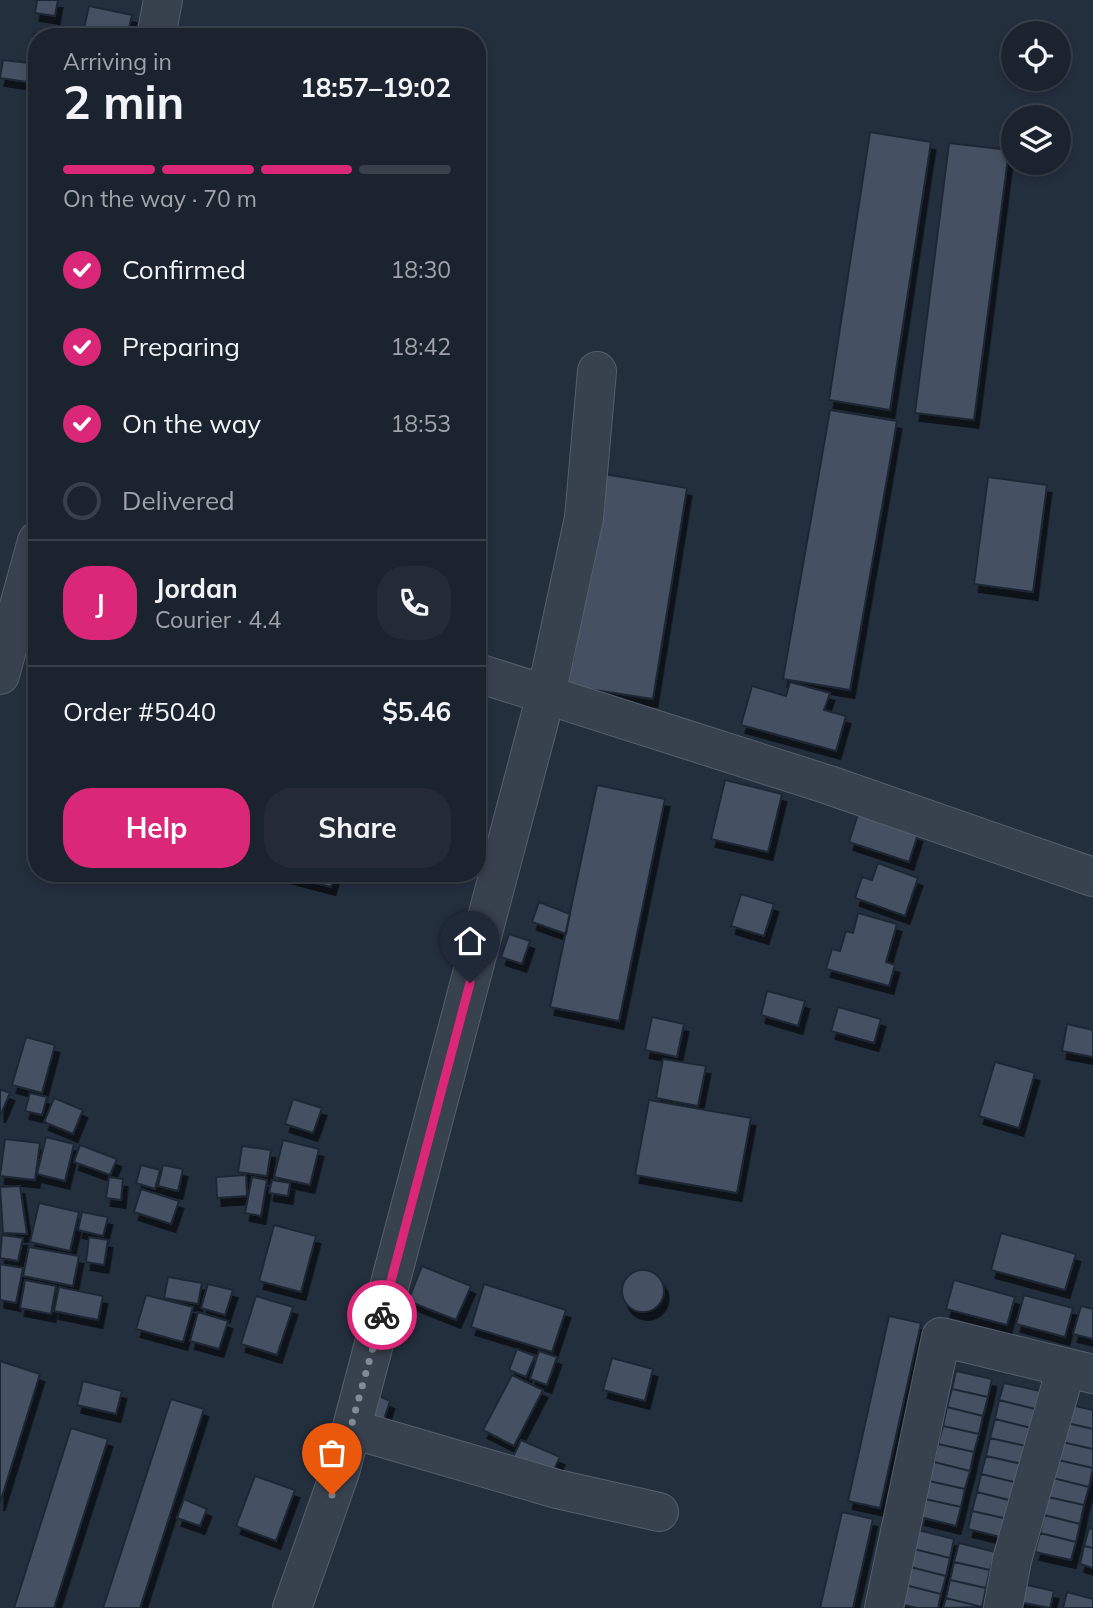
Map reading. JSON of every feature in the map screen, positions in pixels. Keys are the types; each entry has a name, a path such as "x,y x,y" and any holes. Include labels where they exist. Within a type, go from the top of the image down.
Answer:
{"street":[{"path":"158,28 163,0"},
{"path":"292,1608 340,1472 352,1429 546,695 584,518 597,371"},
{"path":"0,675 28,574"},
{"path":"486,676 829,785 1093,877"},
{"path":"884,1608 941,1337 1080,1371 1012,1560 1003,1608"},
{"path":"352,1429 557,1489 659,1512"}],"building":[{"path":"37,0 58,0 55,16 35,13"},
{"path":"89,6 132,15 129,28 84,28"},
{"path":"3,60 28,63 27,82 0,78"},
{"path":"870,132 931,142 890,410 829,400"},
{"path":"949,143 1001,149 1001,175 1006,175 974,420 915,413"},
{"path":"830,410 897,421 850,690 783,679"},
{"path":"604,474 687,488 653,699 556,684 560,659 573,661"},
{"path":"988,477 1047,485 1033,592 974,584"},
{"path":"790,682 830,693 824,710 846,716 836,751 741,725 752,686 786,696"},
{"path":"725,780 782,794 768,852 711,839"},
{"path":"597,785 665,799 619,1021 550,1007"},
{"path":"858,814 918,834 909,862 849,842"},
{"path":"878,863 918,878 905,916 855,898 862,877 872,880"},
{"path":"312,882 332,882 331,887"},
{"path":"741,894 774,904 764,936 731,926"},
{"path":"539,902 570,914 566,934 532,922"},
{"path":"858,913 897,924 886,962 895,965 889,986 826,969 832,949 840,951 846,931 853,933"},
{"path":"509,934 530,941 522,964 501,957"},
{"path":"767,991 805,1001 798,1026 761,1015"},
{"path":"838,1007 881,1019 874,1043 831,1031"},
{"path":"652,1017 684,1024 677,1057 645,1050"},
{"path":"1067,1024 1093,1030 1093,1057 1062,1051"},
{"path":"26,1037 55,1045 42,1093 12,1085"},
{"path":"663,1059 706,1066 698,1106 656,1098"},
{"path":"995,1062 1035,1073 1019,1128 979,1116"},
{"path":"0,1089 10,1093 1,1114 0,1114"},
{"path":"30,1093 47,1097 42,1115 25,1111"},
{"path":"54,1098 83,1110 73,1134 44,1122"},
{"path":"293,1099 322,1108 313,1133 285,1124"},
{"path":"649,1100 751,1118 737,1193 635,1175"},
{"path":"46,1137 74,1144 65,1181 37,1174"},
{"path":"5,1139 40,1143 35,1180 0,1176"},
{"path":"283,1140 319,1149 310,1185 274,1177"},
{"path":"80,1145 117,1159 110,1175 74,1162"},
{"path":"242,1146 271,1150 267,1176 238,1172"},
{"path":"141,1165 160,1170 155,1189 136,1183"},
{"path":"163,1165 183,1169 178,1191 158,1186"},
{"path":"246,1175 247,1196 217,1198 216,1177"},
{"path":"109,1177 123,1179 121,1200 106,1198"},
{"path":"252,1177 267,1180 261,1216 245,1213"},
{"path":"272,1180 290,1183 288,1196 269,1193"},
{"path":"20,1186 27,1234 3,1233 0,1187"},
{"path":"141,1189 179,1201 171,1224 134,1212"},
{"path":"39,1203 79,1212 70,1251 30,1242"},
{"path":"82,1212 108,1217 103,1236 78,1230"},
{"path":"274,1225 316,1236 301,1292 259,1281"},
{"path":"1001,1233 1076,1254 1065,1290 991,1270"},
{"path":"2,1235 23,1238 18,1261 0,1258"},
{"path":"89,1237 108,1240 104,1265 86,1262"},
{"path":"29,1247 79,1256 73,1286 23,1276"},
{"path":"0,1264 23,1268 16,1303 0,1300"},
{"path":"422,1266 471,1286 456,1320 408,1301"},
{"path":"643,1270 658,1276 664,1291 658,1306 643,1312 628,1306 622,1291 628,1276"},
{"path":"168,1277 202,1283 198,1304 164,1298"},
{"path":"25,1280 56,1286 51,1314 20,1308"},
{"path":"954,1280 1015,1297 1007,1325 946,1309"},
{"path":"208,1284 233,1290 225,1315 201,1308"},
{"path":"484,1284 566,1310 552,1352 471,1327"},
{"path":"59,1287 103,1296 98,1320 54,1311"},
{"path":"146,1295 193,1307 183,1342 136,1329"},
{"path":"1024,1295 1073,1308 1065,1337 1016,1324"},
{"path":"256,1296 293,1307 277,1355 241,1344"},
{"path":"1081,1306 1093,1309 1093,1339 1073,1334"},
{"path":"198,1312 228,1321 219,1349 190,1341"},
{"path":"889,1316 921,1323 880,1508 848,1501"},
{"path":"517,1349 535,1356 526,1377 509,1370"},
{"path":"539,1351 557,1357 547,1385 530,1379"},
{"path":"612,1358 653,1369 645,1401 603,1390"},
{"path":"0,1361 40,1374 0,1503"},
{"path":"956,1371 992,1379 988,1397 952,1389"},
{"path":"512,1375 543,1390 514,1446 483,1430"},
{"path":"83,1381 122,1391 116,1414 77,1405"},
{"path":"1004,1383 1040,1391 1035,1409 999,1400"},
{"path":"952,1389 988,1397 983,1416 947,1407"},
{"path":"379,1396 390,1401 383,1422 371,1418"},
{"path":"171,1399 204,1409 140,1608 103,1608"},
{"path":"999,1400 1035,1409 1031,1428 995,1419"},
{"path":"1071,1405 1093,1410 1093,1429 1067,1423"},
{"path":"947,1407 983,1416 979,1434 943,1426"},
{"path":"995,1419 1031,1428 1026,1446 990,1438"},
{"path":"1067,1423 1093,1429 1093,1449 1062,1442"},
{"path":"943,1426 979,1434 974,1452 938,1444"},
{"path":"71,1428 108,1439 54,1608 14,1608"},
{"path":"990,1438 1026,1446 1022,1464 986,1456"},
{"path":"521,1440 560,1457 550,1478 511,1461"},
{"path":"1062,1442 1093,1449 1093,1468 1058,1460"},
{"path":"938,1444 974,1452 970,1471 934,1462"},
{"path":"986,1456 1022,1464 1018,1483 981,1474"},
{"path":"1058,1460 1093,1468 1089,1487 1053,1478"},
{"path":"934,1462 970,1471 965,1489 929,1481"},
{"path":"981,1474 1018,1483 1013,1501 977,1492"},
{"path":"255,1476 295,1490 276,1541 236,1526"},
{"path":"1053,1478 1089,1487 1084,1505 1048,1497"},
{"path":"929,1481 965,1489 961,1507 925,1499"},
{"path":"977,1492 1013,1501 1008,1519 972,1511"},
{"path":"1048,1497 1084,1505 1080,1524 1044,1515"},
{"path":"184,1499 207,1509 200,1526 177,1518"},
{"path":"925,1499 961,1507 956,1526 920,1517"},
{"path":"972,1511 1008,1519 1004,1538 968,1529"},
{"path":"842,1512 873,1519 853,1608 820,1608"},
{"path":"1044,1515 1080,1524 1076,1542 1040,1533"},
{"path":"1089,1528 1093,1529 1093,1548 1084,1546"},
{"path":"918,1530 954,1539 950,1558 914,1549"},
{"path":"1040,1533 1076,1542 1071,1560 1035,1552"},
{"path":"959,1543 995,1552 990,1570 954,1562"},
{"path":"1084,1546 1093,1548 1093,1568 1080,1564"},
{"path":"914,1549 950,1558 946,1576 910,1567"},
{"path":"954,1562 990,1570 986,1588 950,1580"},
{"path":"910,1567 946,1576 941,1594 905,1585"},
{"path":"950,1580 986,1588 982,1607 946,1598"},
{"path":"1018,1583 1054,1591 1050,1608 1014,1601"},
{"path":"905,1585 941,1594 938,1608 917,1608 900,1604"},
{"path":"1067,1592 1093,1599 1093,1608 1063,1608"},
{"path":"946,1598 982,1607 943,1608"}],"way so far":[{"path":"332,1495 382,1315"}],"route":[{"path":"382,1315 470,983"}]}
